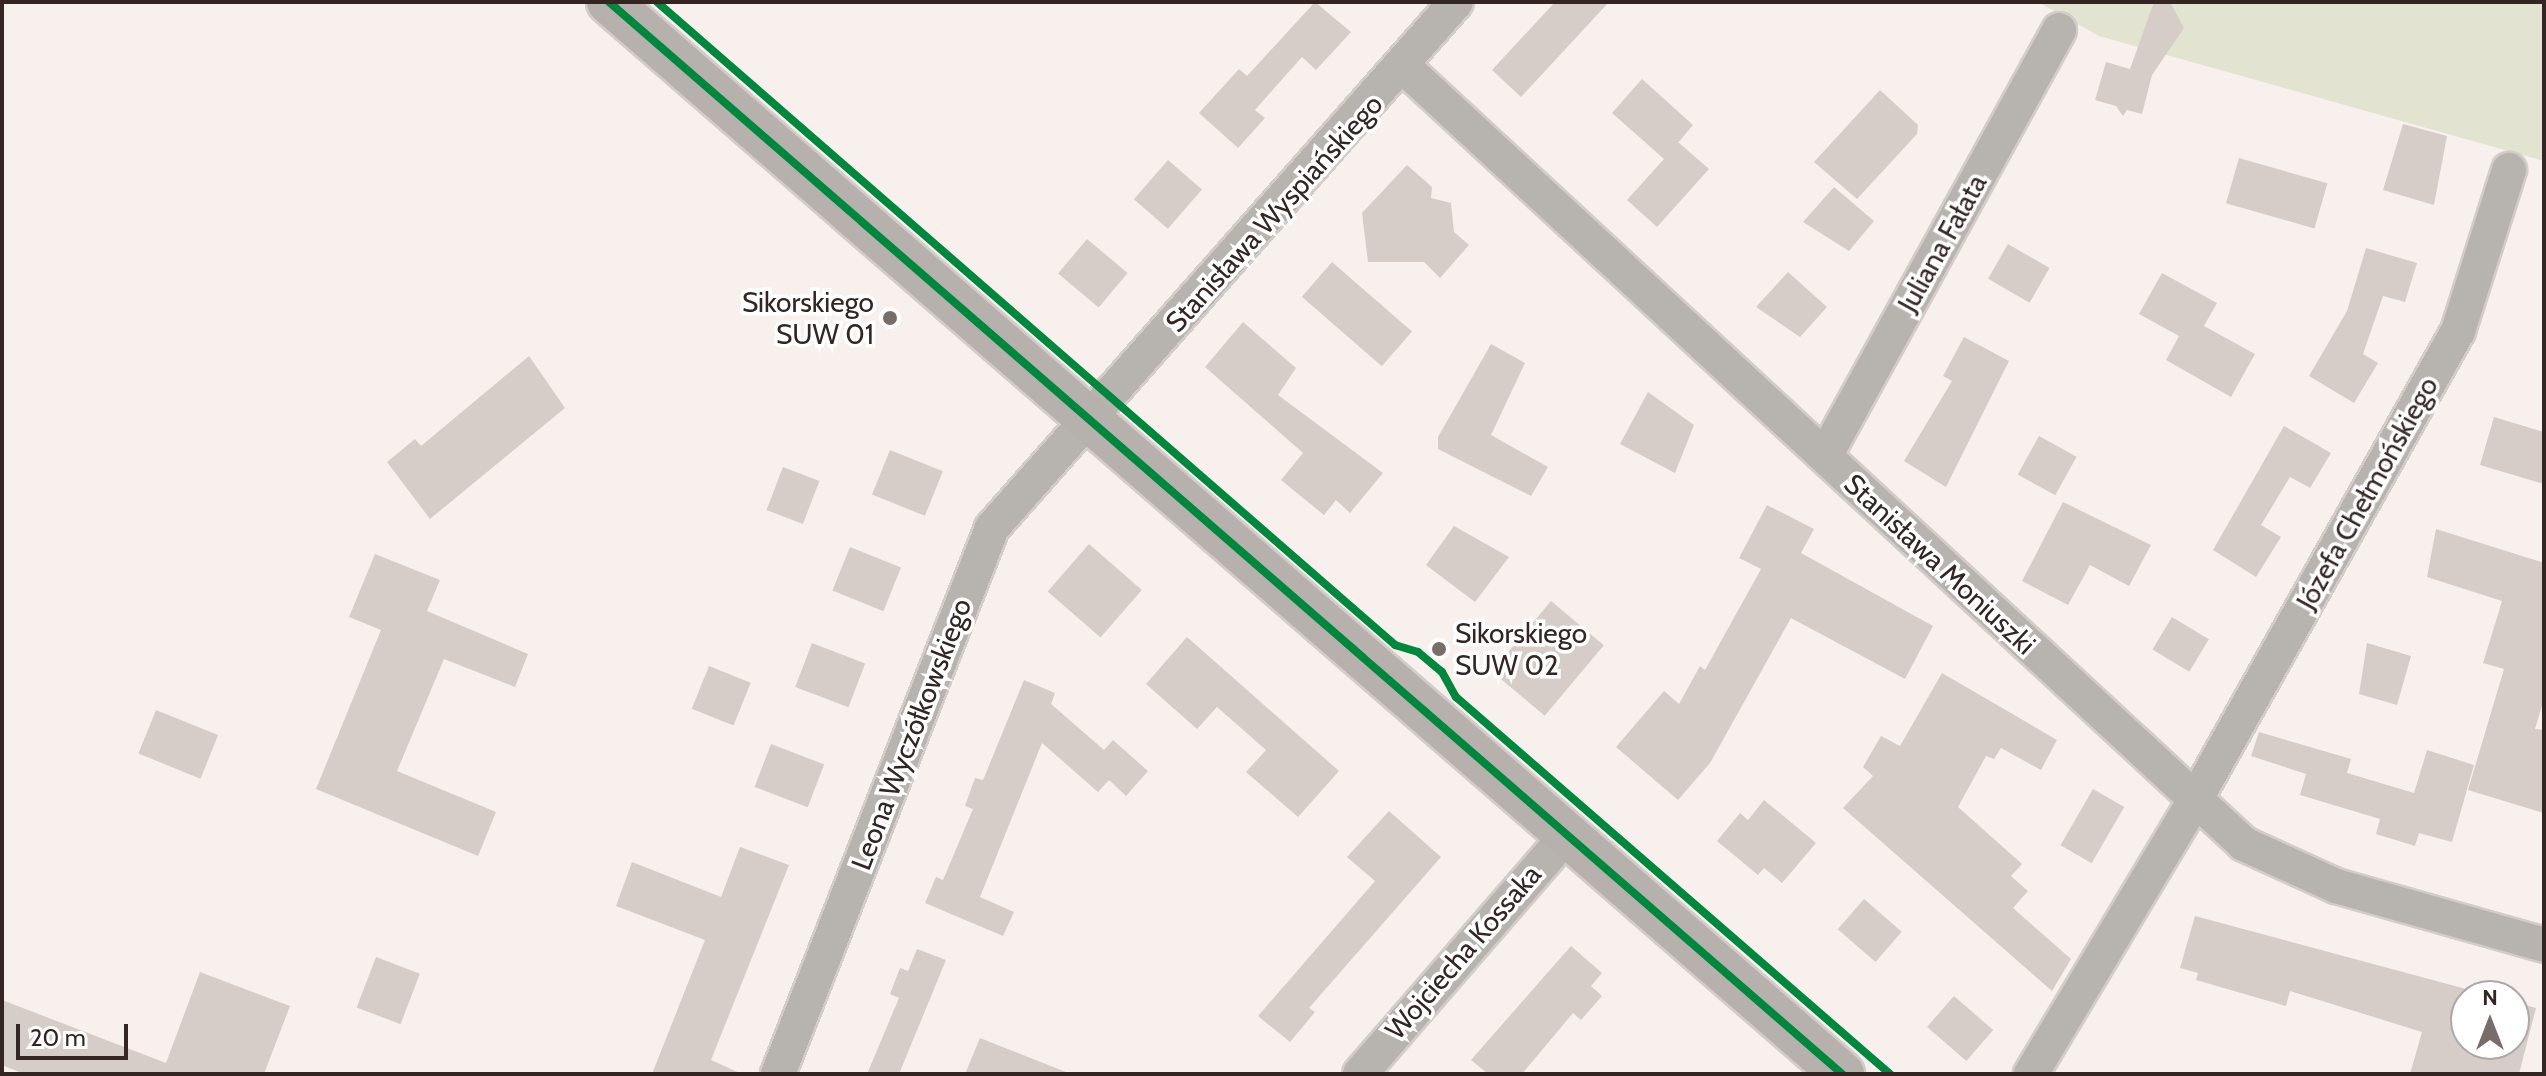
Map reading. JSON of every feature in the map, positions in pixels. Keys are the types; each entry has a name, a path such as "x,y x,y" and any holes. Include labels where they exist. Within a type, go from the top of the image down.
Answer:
{"street":[{"path":"609,2 1087,420 1569,833 1842,1074"},
{"name":"Stanisława Wyspiańskiego","path":"1087,420 1404,67 1456,2"},
{"name":"Juliana Fałata","path":"1825,456 2059,30"},
{"name":"Stanisława Moniuszki","path":"1404,67 2194,802 2244,844 2336,886 2544,945"},
{"name":"Józefa Chełmońskiego","path":"2031,1074 2194,802 2458,331 2509,170"},
{"name":"Leona Wyczółkowskiego","path":"778,1074 992,528 1087,420"},
{"name":"Wojciecha Kossaka","path":"1360,1074 1569,833"}],"green space":[{"path":"2038,2 2544,2 2544,161 2099,36"}],"building":[{"path":"1315,2 1351,32 1316,70 1302,57 1255,110 1265,118 1238,148 1199,113 1239,69 1247,76"},
{"path":"1555,2 1609,2 1521,97 1492,70"},
{"path":"2154,2 2170,2 2184,28 2152,75 2142,114 2127,110 2123,116 2116,106 2095,100 2106,62 2130,69"},
{"path":"1642,79 1693,125 1678,142 1709,169 1657,227 1627,200 1664,159 1612,113"},
{"path":"1880,90 1918,125 1917,134 1857,199 1814,162"},
{"path":"2403,124 2447,136 2434,205 2383,190"},
{"path":"2239,158 2327,183 2314,229 2226,203"},
{"path":"1168,160 1202,190 1168,229 1134,199"},
{"path":"1407,165 1432,187 1431,198 1451,203 1454,232 1469,245 1440,278 1424,262 1368,262 1362,213"},
{"path":"1834,187 1874,221 1849,251 1803,222"},
{"path":"1087,239 1128,273 1099,308 1058,273"},
{"path":"2008,244 2050,268 2030,303 1988,279"},
{"path":"2366,248 2417,263 2405,302 2383,296 2363,354 2378,363 2354,403 2309,376 2347,311"},
{"path":"1332,262 1412,332 1382,366 1302,297"},
{"path":"1788,272 1827,307 1800,337 1756,307"},
{"path":"2162,273 2217,303 2204,326 2255,354 2231,397 2166,360 2179,336 2139,314"},
{"path":"1243,322 1296,368 1278,395 1383,473 1350,513 1336,500 1324,515 1281,480 1303,453 1205,367"},
{"path":"1964,337 2009,361 1946,487 1904,461 1952,381 1943,376"},
{"path":"1491,344 1525,363 1491,435 1548,467 1531,496 1438,449 1438,437"},
{"path":"529,356 565,408 430,519 387,462 415,439 421,446"},
{"path":"1648,392 1694,425 1675,473 1620,444"},
{"path":"2494,417 2544,432 2544,484 2480,465"},
{"path":"2284,426 2331,453 2310,488 2290,477 2261,525 2281,537 2256,577 2213,550"},
{"path":"2039,436 2077,457 2055,495 2018,474"},
{"path":"890,450 943,471 925,516 872,495"},
{"path":"783,467 819,481 803,524 767,510"},
{"path":"2063,502 2151,545 2129,586 2090,565 2068,605 2022,581"},
{"path":"1767,505 1814,529 1801,553 1933,626 1905,679 1791,618 1710,763 1678,800 1616,747 1664,691 1679,704 1700,666 1705,670 1761,569 1739,558"},
{"path":"1454,526 1509,557 1475,602 1426,565"},
{"path":"2436,529 2544,563 2544,699 2535,729 2544,730 2544,813 2468,790 2504,669 2483,663 2502,601 2427,577"},
{"path":"1089,544 1142,590 1100,637 1048,592"},
{"path":"850,547 901,568 883,611 832,591"},
{"path":"375,554 440,580 427,611 528,654 515,687 444,659 397,771 496,812 478,856 316,789 381,630 349,617"},
{"path":"1551,601 1604,645 1545,716 1492,671"},
{"path":"2172,617 2209,639 2189,672 2152,650"},
{"path":"1187,637 1339,771 1298,817 1246,772 1266,750 1217,707 1197,729 1146,684"},
{"path":"812,643 865,663 848,707 795,687"},
{"path":"2367,643 2411,656 2397,705 2359,694"},
{"path":"709,666 751,683 733,726 692,709"},
{"path":"1942,673 2057,740 2041,770 2001,748 1994,759 1986,756 1958,807 2022,864 2011,876 2028,891 2013,908 2071,959 2052,991 1843,808 1873,776 1863,767 1881,736 1900,746"},
{"path":"1024,680 1055,693 1051,704 1104,750 1113,740 1148,771 1126,796 1109,780 1098,792 1042,743 980,897 1014,912 1003,936 925,903 936,877 943,880 973,809 965,806 975,778 983,780"},
{"path":"156,710 218,735 201,779 138,754"},
{"path":"2259,732 2351,759 2347,773 2414,793 2427,750 2474,765 2452,842 2419,833 2415,846 2376,834 2380,819 2300,795 2306,774 2251,756"},
{"path":"771,744 824,764 808,807 755,787"},
{"path":"2093,789 2124,807 2092,863 2060,845"},
{"path":"1764,800 1816,843 1782,883 1764,868 1758,875 1717,841 1740,813 1748,820"},
{"path":"1389,811 1441,857 1309,1008 1315,1012 1290,1042 1258,1016 1375,881 1347,857"},
{"path":"740,847 789,865 711,1060 742,1074 652,1074 705,940 616,906 632,862 721,897"},
{"path":"1864,899 1902,932 1875,962 1838,929"},
{"path":"2195,916 2450,985 2450,1060 2523,1060 2519,1074 2410,1074 2422,1032 2290,991 2286,1006 2196,980 2198,973 2180,968"},
{"path":"1571,946 1602,973 1591,986 1602,996 1581,1020 1573,1013 1522,1074 1488,1074 1471,1060"},
{"path":"917,949 946,960 899,1074 867,1074 899,998 890,994 900,968 908,971"},
{"path":"376,957 420,974 401,1024 357,1007"},
{"path":"200,972 290,1006 264,1074 24,1074 2,1065 2,1000 166,1063"},
{"path":"1954,996 1993,1030 1966,1061 1927,1027"},
{"path":"2530,1006 2536,1008 2530,1031"},
{"path":"980,1038 1066,1072 1066,1074 965,1074"}],"cycle path":[{"path":"609,2 1842,1074"},
{"path":"657,2 1395,645 1418,652 1442,672 1456,697 1890,1074"}],"place":[{"name":"Sikorskiego SUW 01","path":"890,318"},
{"name":"Sikorskiego SUW 02","path":"1439,649"}]}
